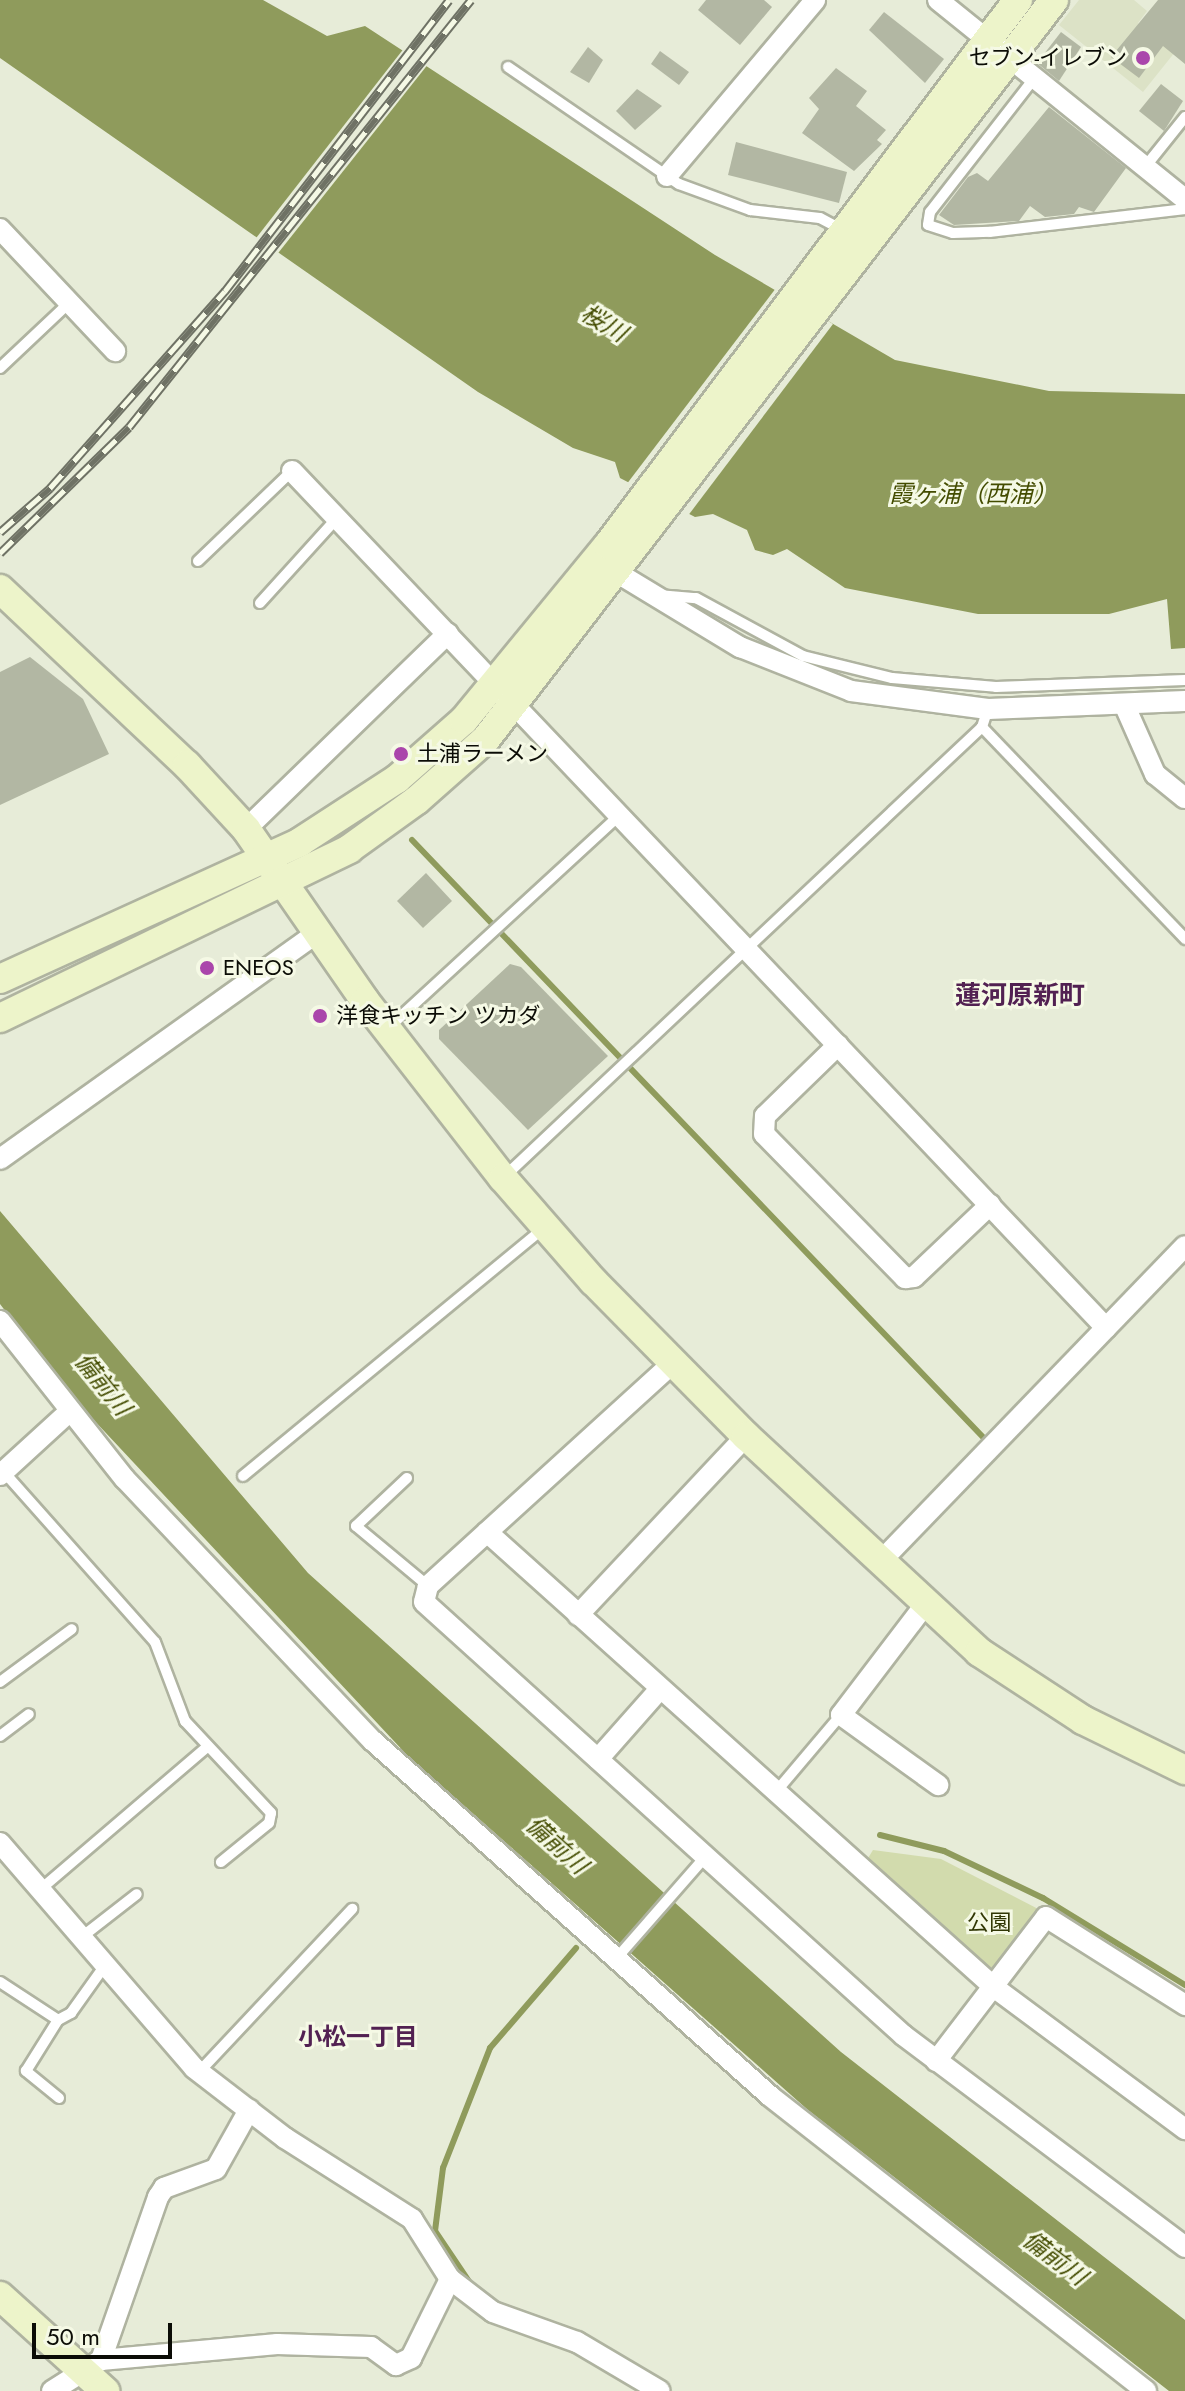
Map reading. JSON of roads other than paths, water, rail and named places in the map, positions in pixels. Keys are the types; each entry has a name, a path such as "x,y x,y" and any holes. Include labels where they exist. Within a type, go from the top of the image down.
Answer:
{"street":[{"path":"667,176 815,0"},
{"path":"938,0 1185,199"},
{"path":"0,1018 286,883 417,800 517,705 612,558 849,241 1018,0"},
{"path":"849,241 1009,59 1054,0"},
{"path":"0,229 115,351"},
{"path":"292,471 498,683 1106,1328"},
{"path":"612,558 653,596 809,679 985,718 1185,701"},
{"path":"0,979 268,858 397,779 498,683 612,558"},
{"path":"0,589 187,765 246,829 286,883 316,934 386,1030 503,1178 545,1227 746,1436 924,1606 1023,1684 1185,1770"},
{"path":"246,829 448,633"},
{"path":"1124,704 1155,774 1185,798"},
{"path":"0,1159 316,934"},
{"path":"838,1045 765,1116 764,1134 905,1278 914,1277 990,1205"},
{"path":"880,1562 1185,1246"},
{"path":"0,1321 70,1411 215,1576 373,1741 616,1958 847,2158 1146,2391"},
{"path":"674,1362 428,1586 424,1602 936,2061 1185,2247"},
{"path":"2,1473 70,1411"},
{"path":"578,1615 746,1436"},
{"path":"487,1532 774,1794 995,1988 1185,2129"},
{"path":"924,1606 841,1715 938,1785"},
{"path":"598,1759 659,1690"},
{"path":"0,1843 199,2072 249,2110 412,2219 450,2279 493,2312 577,2342 660,2391"},
{"path":"936,2061 995,1988 1046,1917 1185,2005"},
{"path":"92,2366 158,2197 164,2188 216,2169 249,2110"},
{"path":"52,2391 92,2366 277,2344 371,2347 396,2365 411,2358 450,2279"},
{"path":"0,2296 92,2366 105,2391"}],"lane":[{"path":"508,67 667,176 750,210 820,218 849,241"},
{"path":"1029,85 930,212 928,225 953,233 990,232 1185,209"},
{"path":"1145,167 1185,117"},
{"path":"0,368 70,302"},
{"path":"198,561 292,471"},
{"path":"260,603 337,518"},
{"path":"653,596 696,598 803,656 892,678 996,687 1185,680"},
{"path":"503,1178 985,718 1185,939"},
{"path":"386,1030 620,815"},
{"path":"243,1476 545,1227"},
{"path":"2,1473 155,1642 185,1721 271,1813 269,1823 221,1862"},
{"path":"407,1478 356,1526 428,1586"},
{"path":"0,1682 72,1629"},
{"path":"0,1736 29,1714"},
{"path":"774,1794 841,1715"},
{"path":"42,1888 208,1746"},
{"path":"616,1958 706,1856"},
{"path":"83,1936 137,1894"},
{"path":"199,2072 352,1909"},
{"path":"59,2098 26,2071 58,2020 71,2013 106,1963"},
{"path":"0,1982 58,2020"}],"water":[{"path":"0,0 263,0 327,36 365,26 715,255 895,360 1049,391 1185,394 1185,648 1171,649 1167,599 1109,614 978,614 845,588 787,549 773,555 755,550 747,530 713,514 695,517 620,478 615,462 573,448 478,392 0,58"},
{"name":"備前川","path":"0,1211 308,1573 841,2052 1185,2320 1185,2391 1169,2391 808,2110 407,1755 62,1386 0,1304"}],"waterway":[{"path":"412,840 983,1437"},
{"path":"880,1835 944,1851 1043,1898 1185,1985"},
{"path":"470,2283 435,2231 443,2168 490,2048 576,1948"}],"railway":[{"path":"0,532 50,488 225,291 449,0"},
{"path":"0,553 129,427 471,0"}],"place":[{"name":"セブン-イレブン","path":"1143,58"},
{"name":"土浦ラーメン","path":"401,754"},
{"name":"ENEOS","path":"207,968"},
{"name":"洋食キッチン ツカダ","path":"320,1016"}],"district":[{"name":"蓮河原新町","path":"1020,996"},
{"name":"小松一丁目","path":"358,2037"}],"water label":[{"name":"桜川","path":"604,323"},
{"name":"霞ヶ浦（西浦）","path":"973,494"}],"park label":[{"name":"公園","path":"989,1923"}]}
